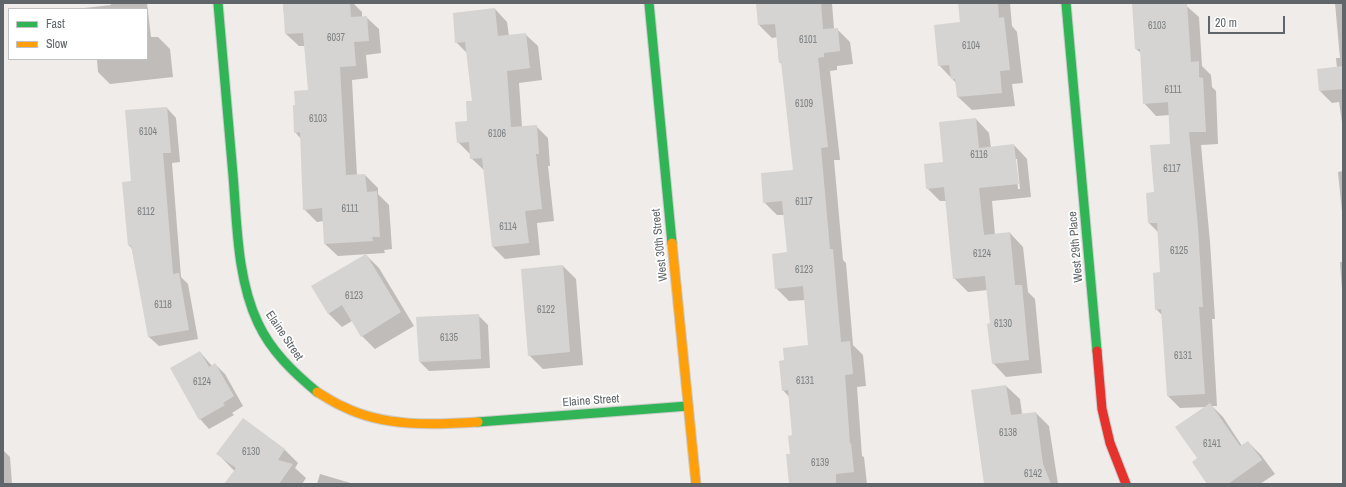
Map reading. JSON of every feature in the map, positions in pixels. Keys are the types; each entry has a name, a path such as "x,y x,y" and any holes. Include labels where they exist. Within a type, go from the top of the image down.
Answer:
{"street":[{"name":"Elaine Street","path":"218,3 241,261 256,319 282,359 298,376 326,398 348,409 370,417 407,424 486,421 688,406"},
{"name":"West 30th Street","path":"649,3 696,484"},
{"name":"West 29th Place","path":"1066,3 1102,409 1110,443 1126,484"}],"building":[{"path":"350,3 351,17 367,16 369,41 354,42 356,66 340,67 346,175 365,174 367,192 377,191 380,237 372,237 373,241 324,244 322,208 303,210 300,132 294,133 293,105 295,105 294,91 308,90 303,33 285,34 283,4"},
{"path":"756,3 821,3 823,29 838,28 840,51 824,53 824,57 818,58 828,147 821,148 830,249 833,249 841,342 850,341 853,374 845,375 850,444 851,443 854,472 836,474 836,484 789,484 786,454 790,454 788,436 792,435 788,390 782,391 779,361 784,360 783,348 808,345 803,286 775,289 772,254 787,252 782,201 763,203 761,173 793,170 781,62 779,62 775,24 758,25"},
{"path":"958,3 998,3 999,18 1004,17 1010,70 1000,71 1002,93 957,97 955,79 951,79 949,65 938,66 934,25 960,22"},
{"path":"1132,3 1187,3 1191,62 1199,61 1199,77 1203,78 1206,132 1189,132 1198,228 1203,307 1199,307 1205,394 1167,396 1161,309 1155,310 1153,273 1160,272 1157,223 1148,223 1146,193 1154,192 1150,145 1170,144 1168,102 1143,104 1140,49 1135,49"},
{"path":"495,8 498,36 526,33 530,68 507,71 511,127 537,125 539,154 536,154 542,209 525,211 529,243 492,247 482,158 470,159 469,142 457,143 455,122 467,121 466,101 472,101 465,42 455,43 453,13"},
{"path":"1343,66 1343,89 1319,91 1317,69"},
{"path":"167,107 171,153 163,153 173,274 179,273 189,330 148,337 131,245 128,246 122,182 131,181 125,110"},
{"path":"976,118 979,148 1014,144 1019,184 979,188 984,235 1010,232 1015,285 1022,285 1029,360 992,364 987,324 990,323 985,276 953,279 944,187 926,189 924,164 943,162 939,122"},
{"path":"366,254 401,312 361,337 342,305 328,314 311,286"},
{"path":"563,265 570,352 528,356 521,269"},
{"path":"479,314 481,359 419,362 416,317"},
{"path":"200,351 209,367 215,363 234,396 223,403 225,405 199,420 170,368"},
{"path":"1006,385 1011,415 1036,412 1043,464 1051,484 984,484 971,390"},
{"path":"1210,403 1240,446 1248,441 1262,460 1228,484 1207,484 1192,462 1197,458 1175,427"},
{"path":"243,418 285,449 278,460 293,464 279,484 224,484 236,468 216,454"}],"traffic: fast":[{"path":"218,3 237,231 246,288 258,323 269,343 291,369 317,392"},
{"path":"649,3 672,243"},
{"path":"1066,3 1097,351"},
{"path":"478,422 688,406"}],"traffic: slow":[{"path":"672,243 696,484"},
{"path":"317,392 337,404 359,414 392,421 427,424 478,422"}],"traffic: jam":[{"path":"1097,351 1102,409 1110,443 1126,484"}]}
